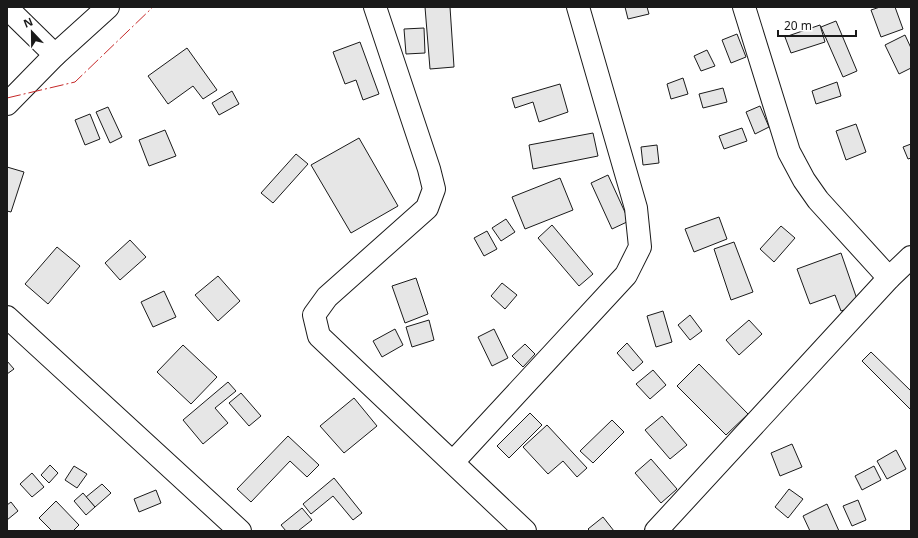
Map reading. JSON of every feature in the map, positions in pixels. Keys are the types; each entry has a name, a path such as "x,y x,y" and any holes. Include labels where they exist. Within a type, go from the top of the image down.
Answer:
{"street":[{"path":"7,104 55,55 108,7"},
{"path":"375,7 429,169 434,189 427,208 327,297 314,315 319,336 525,531"},
{"path":"453,462 626,275 640,248 636,208 578,7"},
{"path":"744,7 789,152 800,173 818,200 889,278"},
{"path":"7,8 55,55"},
{"path":"656,531 889,278 911,257"},
{"path":"7,318 240,531"}],"building":[{"path":"425,7 450,7 454,67 430,69"},
{"path":"625,7 647,7 649,14 628,19"},
{"path":"880,7 895,7 903,29 881,37 871,10"},
{"path":"836,21 857,71 843,77 821,27"},
{"path":"820,25 825,42 791,53 785,37"},
{"path":"424,28 425,53 406,54 404,29"},
{"path":"737,34 746,57 731,63 722,40"},
{"path":"905,35 911,48 911,68 899,74 885,45"},
{"path":"360,42 379,94 363,100 356,80 345,84 333,52"},
{"path":"187,48 217,90 203,99 193,86 168,104 148,76"},
{"path":"707,50 715,66 701,71 694,56"},
{"path":"683,78 688,94 671,99 667,84"},
{"path":"837,82 841,96 816,104 812,91"},
{"path":"560,84 568,112 539,122 533,102 515,108 512,98"},
{"path":"723,88 727,102 703,108 699,94"},
{"path":"232,91 239,104 219,115 212,103"},
{"path":"760,106 769,127 755,134 746,112"},
{"path":"108,107 122,137 110,143 96,112"},
{"path":"90,114 100,139 85,145 75,120"},
{"path":"856,124 866,152 846,160 836,131"},
{"path":"742,128 747,141 724,149 719,136"},
{"path":"165,130 176,156 149,166 139,140"},
{"path":"593,133 598,156 533,169 529,145"},
{"path":"359,138 398,206 351,233 311,165"},
{"path":"911,144 911,158 908,159 903,147"},
{"path":"657,145 659,163 643,165 641,147"},
{"path":"296,154 308,164 273,203 261,193"},
{"path":"7,167 24,172 11,212 7,211"},
{"path":"608,175 629,221 612,229 591,183"},
{"path":"560,178 573,210 525,229 512,197"},
{"path":"719,217 727,239 694,252 685,229"},
{"path":"506,219 515,232 501,241 492,228"},
{"path":"552,225 593,274 579,286 538,238"},
{"path":"781,226 795,238 774,262 760,249"},
{"path":"487,231 497,249 484,256 474,238"},
{"path":"130,240 146,257 120,280 105,263"},
{"path":"734,242 753,292 731,300 714,249"},
{"path":"57,247 80,266 48,304 25,284"},
{"path":"841,253 859,305 841,311 835,295 810,304 797,269"},
{"path":"218,276 240,301 218,321 195,295"},
{"path":"416,278 428,314 405,323 392,286"},
{"path":"502,283 517,295 505,309 491,296"},
{"path":"164,291 176,317 153,327 141,302"},
{"path":"663,311 672,342 656,347 647,316"},
{"path":"690,315 702,331 690,340 678,325"},
{"path":"429,320 434,340 412,347 406,327"},
{"path":"749,320 762,334 739,355 726,340"},
{"path":"395,329 403,345 382,357 373,341"},
{"path":"494,329 508,358 492,366 478,337"},
{"path":"627,343 643,362 633,371 617,353"},
{"path":"525,344 535,354 523,367 512,356"},
{"path":"183,345 217,377 191,404 157,372"},
{"path":"871,352 911,391 911,410 862,361"},
{"path":"7,361 14,369 7,374"},
{"path":"699,364 748,414 726,435 677,386"},
{"path":"653,370 666,385 650,399 636,384"},
{"path":"228,382 236,391 215,408 228,423 203,444 183,420"},
{"path":"241,393 261,416 249,426 229,403"},
{"path":"354,398 377,426 344,453 320,426"},
{"path":"530,413 542,425 509,458 497,446"},
{"path":"662,416 687,445 670,459 645,430"},
{"path":"612,420 624,432 593,463 580,451"},
{"path":"547,425 587,468 577,477 563,461 548,474 523,447"},
{"path":"288,436 319,465 307,477 290,461 251,502 237,489"},
{"path":"792,444 802,467 780,476 771,453"},
{"path":"896,450 906,469 887,479 877,461"},
{"path":"651,459 677,489 661,503 635,473"},
{"path":"50,465 58,473 49,483 41,475"},
{"path":"74,466 87,474 77,488 65,480"},
{"path":"874,466 881,480 862,490 855,476"},
{"path":"32,473 44,487 32,497 20,484"},
{"path":"334,478 362,513 353,520 333,496 311,514 303,504"},
{"path":"102,484 111,493 95,507 86,497"},
{"path":"789,489 803,499 788,518 775,507"},
{"path":"156,490 161,503 139,512 134,499"},
{"path":"83,493 95,507 86,515 74,501"},
{"path":"858,500 866,520 852,526 843,506"},
{"path":"56,501 79,525 73,531 52,531 39,518"},
{"path":"11,502 18,511 7,520 7,505"},
{"path":"827,504 839,531 810,531 803,516"},
{"path":"302,508 312,520 298,531 286,531 281,525"},
{"path":"603,517 614,531 590,531 588,529"}],"power":[{"path":"7,98 75,82 153,7"}]}
